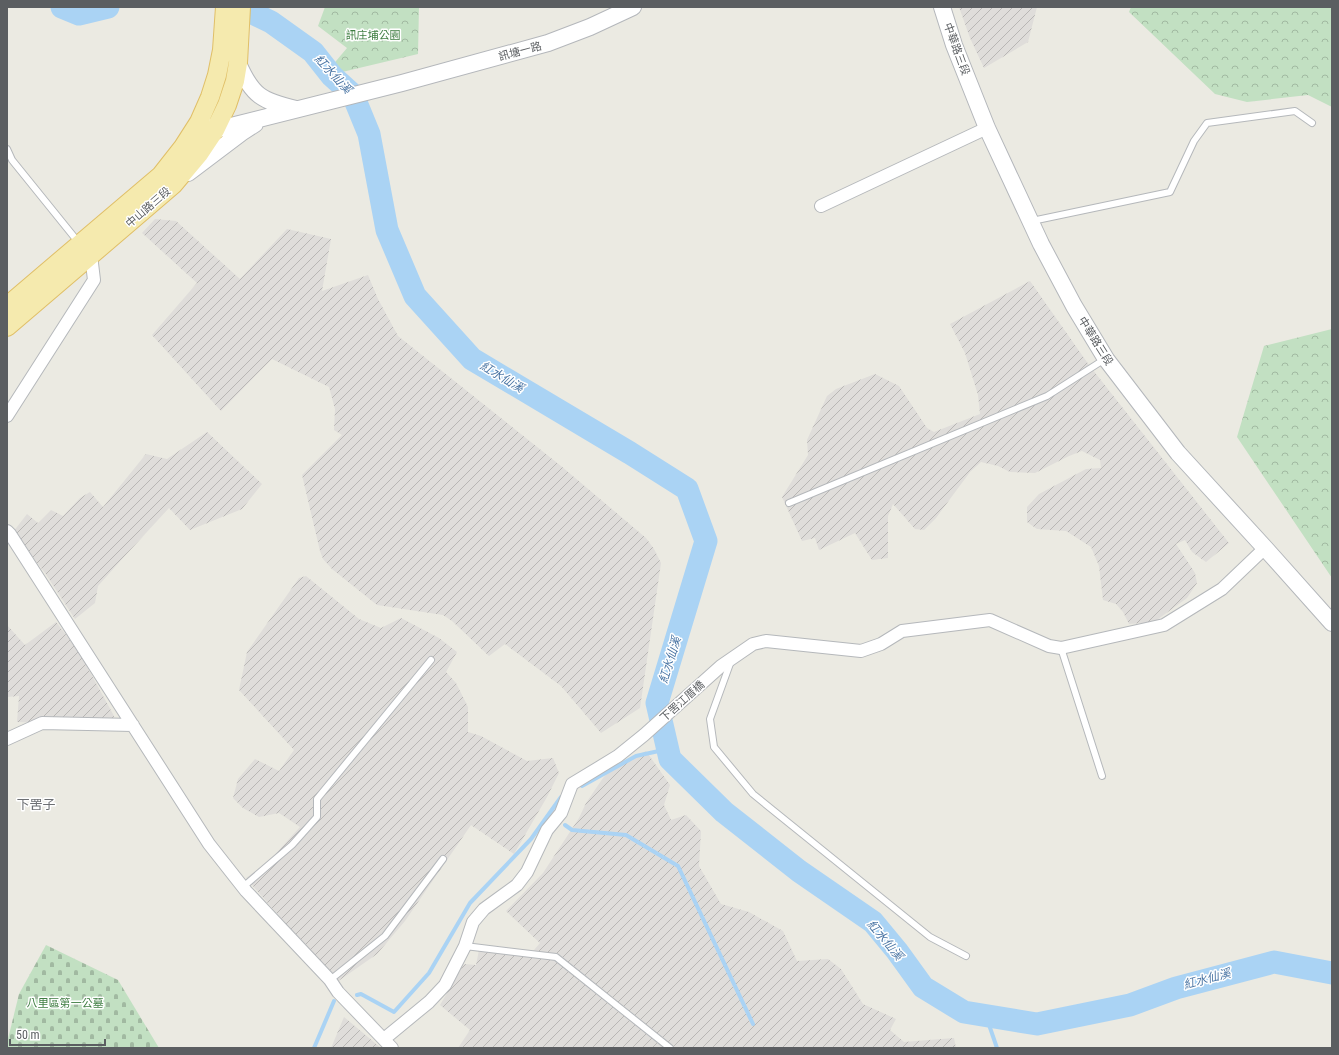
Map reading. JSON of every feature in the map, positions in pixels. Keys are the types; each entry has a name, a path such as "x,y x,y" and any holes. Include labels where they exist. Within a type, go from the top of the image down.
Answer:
{"main road":[{"path":"225,7 233,55 253,91 265,99 279,105 296,109"},
{"path":"233,55 241,7"},
{"name":"訊塘一路","path":"296,109 402,83 548,43 590,27 633,7"},
{"name":"中華路三段","path":"942,7 954,44 987,128 1032,221 1041,244 1074,306 1106,358 1178,453 1266,548 1332,623"},
{"name":"中山路三段","path":"7,327 161,175 183,147 198,122 210,97 217,75 233,55"},
{"name":"中山路三段","path":"7,306 86,250 173,185 199,154 215,130 227,104 235,81 233,55"},
{"path":"198,122 215,130 296,109"},
{"path":"173,185 241,133 266,117"}],"street":[{"path":"821,206 987,128"},
{"path":"7,416 94,280 86,250"},
{"path":"7,532 10,534 209,844 243,887 330,980 338,992 388,1043"},
{"path":"1061,648 1164,625 1222,589 1266,548"},
{"name":"下罟江厝橋","path":"388,1043 445,985 465,946 473,922 484,909 517,885 527,872 547,830 561,813 572,784 618,756 644,735 721,666 753,644 766,641 862,651 881,644 902,631 990,620 1049,646 1061,648"},
{"path":"7,739 42,722 133,725"}],"lane":[{"path":"1032,221 1170,192 1194,141 1207,123 1295,111 1312,123"},
{"path":"7,149 9,162 86,250"},
{"path":"789,503 1047,396 1106,358"},
{"path":"1061,648 1102,776"},
{"path":"733,658 710,719 714,747 753,794 930,937 966,956"},
{"path":"243,887 292,845 317,817 317,799 431,660"},
{"path":"330,980 385,936 443,859"},
{"path":"465,946 556,957 670,1048"}],"shaded area":[{"path":"959,7 1037,7 1028,42 984,68 970,38"},
{"path":"155,219 176,221 240,279 287,229 331,239 322,291 368,275 378,299 398,336 561,466 646,538 654,549 661,563 640,708 601,733 561,686 505,644 489,656 452,621 443,615 377,605 332,569 323,559 320,551 302,475 342,435 334,430 335,409 329,387 272,359 221,411 152,335 197,283 142,233"},
{"path":"1030,281 1089,365 1229,543 1206,562 1192,552 1185,540 1176,544 1195,573 1197,583 1187,598 1154,622 1129,624 1123,612 1116,604 1103,600 1099,566 1091,547 1066,531 1037,529 1027,522 1027,507 1039,494 1086,469 1101,468 1100,460 1082,451 1035,473 1010,472 998,466 981,462 970,472 936,518 924,530 915,529 893,504 888,516 888,558 872,560 855,533 819,550 815,538 802,541 782,497 808,455 807,440 827,396 836,389 875,374 899,386 927,428 934,432 980,414 978,395 965,353 950,324"},
{"path":"207,432 262,484 242,509 190,530 169,508 98,586 95,603 75,619 45,573 13,532 27,514 38,523 51,510 63,516 80,498 90,492 103,507 146,454 167,459"},
{"path":"306,576 359,619 381,628 401,618 439,638 457,652 446,672 456,683 468,707 468,732 481,736 527,761 553,758 559,773 514,854 471,825 405,921 377,954 337,982 246,878 268,862 300,827 279,813 259,817 243,808 233,798 238,779 255,759 279,771 294,750 239,690 247,652 299,578"},
{"path":"56,622 78,650 114,716 113,721 108,725 17,722 19,696 7,697 7,625 25,645"},
{"path":"646,751 670,785 664,805 671,820 686,815 701,831 699,866 721,904 749,912 783,931 797,961 828,959 841,969 863,1004 896,1019 890,1030 904,1042 954,1038 956,1048 458,1048 470,1030 440,1005 464,964 476,965 480,945 527,952 534,950 540,943 506,911 543,873 603,778 612,768"},
{"path":"344,1017 381,1048 331,1048"}],"green space":[{"name":"訊庄埔公園","path":"325,7 419,7 418,54 338,73 331,67 347,48 318,26"},
{"path":"1131,7 1332,7 1332,107 1308,95 1247,102 1215,94 1129,12"},
{"path":"1332,329 1332,578 1237,437 1264,346"},
{"name":"八里區第一公墓","path":"46,945 118,980 159,1048 7,1048 19,994"}],"waterway":[{"name":"紅水仙溪","path":"62,7 79,14 108,7"},
{"name":"紅水仙溪","path":"240,7 271,22 313,52 332,76 353,95 369,134 387,230 415,296 472,359 630,453 687,489 706,541 657,703 670,759 724,812 799,871 873,922 897,951 923,987 964,1012 1037,1024 1130,1005 1176,988 1274,962 1332,973"},
{"path":"582,786 636,756 668,749"},
{"path":"357,995 361,994 394,1012 429,973 470,903 531,839 561,797"},
{"path":"565,825 572,830 626,835 678,866 753,1024"},
{"path":"314,1048 334,1001"},
{"path":"986,1016 997,1048"}],"district":[{"name":"下罟子","path":"36,804"}]}
